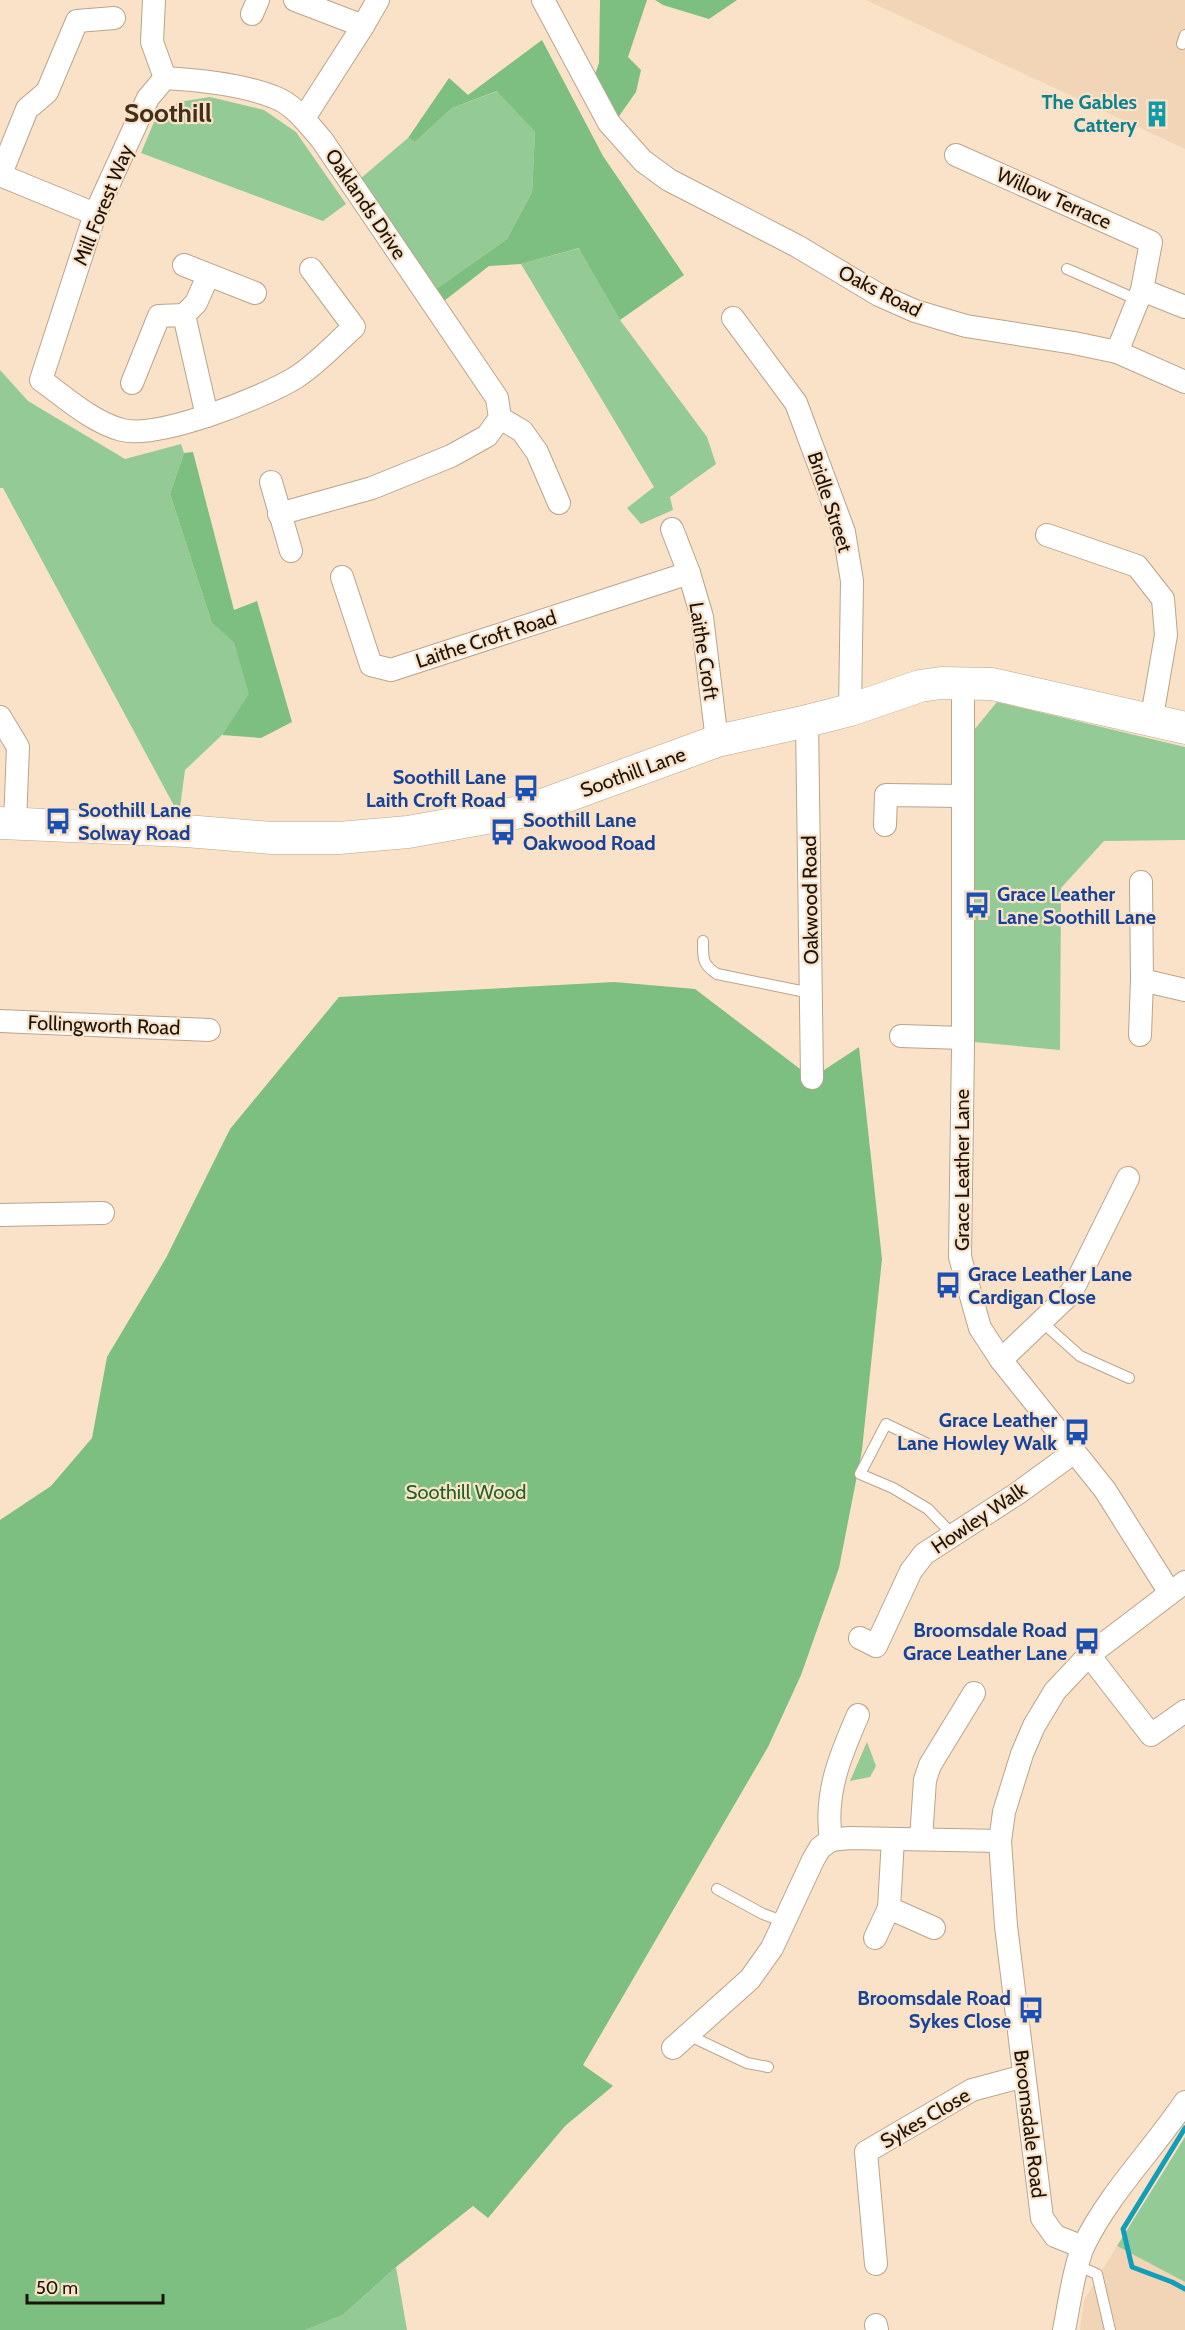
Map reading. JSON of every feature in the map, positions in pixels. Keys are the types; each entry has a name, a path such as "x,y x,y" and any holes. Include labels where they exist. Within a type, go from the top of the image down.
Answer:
{"main road":[{"name":"Soothill Lane","path":"8,823 205,832 272,838 339,838 408,832 526,811 717,741 850,710 920,686 963,682 992,684 1185,728"}],"street":[{"path":"154,0 153,42 165,78"},
{"path":"295,0 363,26"},
{"path":"304,118 378,0"},
{"name":"Oaks Road","path":"543,0 609,123 643,161 669,180 797,246 879,295 915,311 966,326 1117,352 1185,382"},
{"path":"95,214 0,175 27,109 47,92 77,21 114,18"},
{"name":"Oaklands Drive","path":"165,78 210,81 276,97 304,118 322,140 497,398 500,418"},
{"name":"Mill Forest Way","path":"165,78 148,98 95,214 41,380 92,417 123,430 152,429 207,416"},
{"name":"Willow Terrace","path":"956,155 1151,242 1140,295"},
{"path":"184,265 255,293"},
{"path":"184,315 207,416 242,405 296,377 354,327 311,269"},
{"path":"132,383 159,316 184,315 196,303 208,276"},
{"path":"1117,352 1140,295 1185,307"},
{"name":"Bridle Street","path":"733,318 796,403 844,532 852,581 850,710"},
{"path":"279,514 372,488 451,456 488,436 500,418 522,431 537,452 559,503"},
{"path":"271,482 291,551"},
{"name":"Laithe Croft","path":"672,529 689,573 702,617 717,741"},
{"path":"1047,535 1137,566 1163,599 1166,635 1154,705 1154,721"},
{"name":"Laithe Croft Road","path":"342,577 371,665 391,670 689,573"},
{"name":"Grace Leather Lane","path":"963,682 963,1038 960,1257 980,1328 1001,1360 1073,1453 1105,1490 1178,1588"},
{"path":"0,717 18,747 8,823"},
{"name":"Oakwood Road","path":"807,721 812,1078"},
{"path":"885,825 886,795 963,796"},
{"path":"1140,1035 1141,882"},
{"path":"1142,980 1185,990"},
{"name":"Follingworth Road","path":"0,1021 208,1030"},
{"path":"901,1036 963,1038"},
{"path":"1001,1360 1071,1293 1128,1178"},
{"path":"0,1215 103,1213"},
{"name":"Howley Walk","path":"860,1638 876,1646 911,1571 924,1554 1018,1493 1073,1453"},
{"name":"Broomsdale Road","path":"1080,2256 1055,2236 1042,2218 1006,1926 1000,1841 1004,1812 1011,1783 1034,1726 1055,1690 1089,1655 1178,1588"},
{"path":"1089,1655 1151,1735 1185,1710"},
{"path":"921,1839 927,1773 974,1693"},
{"path":"831,1840 828,1821 834,1773 858,1716"},
{"path":"680,2041 750,1979 772,1948 813,1860 820,1848 831,1840 849,1838 1000,1841"},
{"path":"875,1938 889,1908 893,1839"},
{"path":"889,1908 934,1929"},
{"name":"Sykes Close","path":"876,2264 866,2152 972,2091 1024,2076"},
{"path":"1064,2330 1080,2256 1113,2196 1169,2126 1185,2102"}],"lane":[{"path":"1067,269 1140,295"},
{"path":"703,941 706,968 717,974 811,993"},
{"path":"1041,1321 1080,1356 1129,1378"},
{"path":"933,1446 886,1424 860,1474 893,1488 928,1509 953,1535"},
{"path":"717,1889 763,1914 784,1922"},
{"path":"680,2041 747,2063 768,2067"},
{"path":"1080,2256 1097,2274 1110,2330"}],"shaded area":[{"path":"866,0 1185,0 1185,149 1183,148"},
{"path":"1117,2246 1185,2282 1185,2330 1080,2330 1084,2300"}],"green space":[{"path":"600,0 647,0 628,57 641,70 636,92 617,119 592,83 599,63"},
{"path":"655,0 737,0 709,19 663,5"},
{"path":"542,40 603,156 684,275 620,320 579,248 521,264 489,266 444,301 436,289 507,239 532,192 535,132 497,91 452,108 415,142 408,138 449,78 468,95"},
{"path":"498,91 535,132 532,192 507,239 436,289 360,179 408,138 415,142 452,108"},
{"path":"210,97 264,110 296,132 346,204 323,221 141,153 154,122 178,102"},
{"path":"580,248 620,320 707,437 716,464 670,497 673,510 641,524 627,508 654,487 521,264"},
{"path":"0,370 28,401 125,459 181,444 184,453 170,494 212,623 234,641 250,694 222,735 185,770 179,815 3,488 0,488"},
{"path":"193,452 234,610 257,601 292,722 261,738 222,735 249,694 234,642 212,623 170,494 184,453"},
{"path":"997,702 1185,747 1185,840 1104,841 1061,888 1060,1050 974,1042 974,730"},
{"name":"Soothill Wood","path":"614,982 695,989 812,1078 859,1047 882,1259 862,1450 839,1568 801,1675 768,1747 583,2065 613,2086 565,2126 488,2218 473,2206 396,2267 343,2315 305,2330 0,2330 0,1520 51,1486 92,1438 107,1357 166,1258 230,1129 339,997"},
{"path":"867,1742 876,1766 870,1777 850,1781"},
{"path":"1185,2137 1185,2282 1117,2246"},
{"path":"396,2267 407,2330 305,2330 343,2315"}],"waterway":[{"path":"1185,2128 1123,2229 1132,2267 1185,2289"}],"place":[{"name":"The Gables Cattery","path":"1157,114"},
{"name":"Soothill Lane Laith Croft Road","path":"526,788"},
{"name":"Soothill Lane Solway Road","path":"58,821"},
{"name":"Soothill Lane Oakwood Road","path":"503,832"},
{"name":"Grace Leather Lane Soothill Lane","path":"977,905"},
{"name":"Grace Leather Lane Cardigan Close","path":"948,1285"},
{"name":"Grace Leather Lane Howley Walk","path":"1077,1432"},
{"name":"Broomsdale Road Grace Leather Lane","path":"1087,1641"},
{"name":"Broomsdale Road Sykes Close","path":"1031,2010"}],"district":[{"name":"Soothill","path":"168,113"}]}
